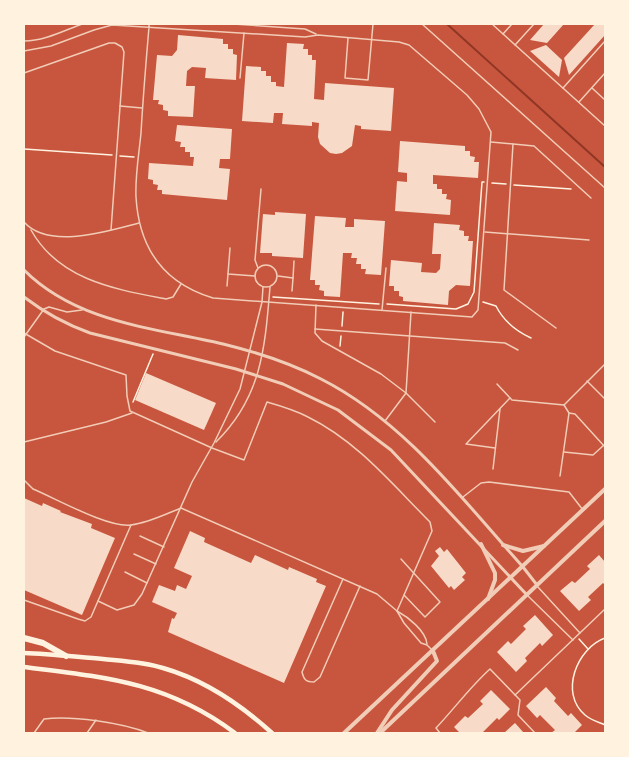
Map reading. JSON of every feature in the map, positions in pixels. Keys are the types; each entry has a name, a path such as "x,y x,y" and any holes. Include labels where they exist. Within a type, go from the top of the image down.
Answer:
{"highway":[{"path":"24,638 42,643 66,656"}],"main road":[{"path":"24,653 141,662 163,668 188,677 235,702 272,733"},
{"path":"24,667 109,678 156,689 199,709 235,733"}],"street":[{"path":"24,270 53,295 82,310 118,321 250,352 321,378 352,397 385,420 404,437 523,567 537,585"},
{"path":"24,297 42,311 66,324 90,333 257,375 283,384 338,410 391,450 481,544 527,595"},
{"path":"344,733 512,578 605,489"},
{"path":"380,733 605,521"},
{"path":"481,544 495,573 495,580 488,600"},
{"path":"503,545 523,551 533,550 546,545"},
{"path":"376,733 392,710 437,661 433,651"}],"lane":[{"path":"24,41 34,41 82,24"},
{"path":"233,24 305,30 318,35"},
{"path":"348,37 345,78 368,80 373,24"},
{"path":"422,24 605,188"},
{"path":"492,24 605,126"},
{"path":"503,34 512,24"},
{"path":"515,45 534,24"},
{"path":"24,51 51,46 94,30 112,26 149,25 305,37 318,35 348,37 399,42 409,45 467,95 479,109 491,132 479,301 478,310 472,317 213,298 181,284 158,263 148,247 139,223 136,196 149,25"},
{"path":"240,78 244,33"},
{"path":"563,88 605,40"},
{"path":"24,73 109,43 119,44 122,46 124,52 111,230"},
{"path":"579,102 605,73"},
{"path":"591,88 605,100"},
{"path":"120,106 143,108"},
{"path":"491,142 534,146 591,198"},
{"path":"513,144 504,290 556,328"},
{"path":"98,601 117,610 134,605 156,564 197,472 212,448 235,401 245,372 262,302 263,287 256,280 255,276 258,268 255,260 261,189"},
{"path":"24,222 31,230 39,244 55,259 70,270 107,287 166,299 173,297 181,284"},
{"path":"31,230 50,236 71,236 111,230 139,223"},
{"path":"484,232 589,240"},
{"path":"227,286 230,248"},
{"path":"292,291 294,261"},
{"path":"258,268 266,264 270,265 276,270 278,276 275,283 270,286 263,287"},
{"path":"382,310 386,268"},
{"path":"228,274 255,276"},
{"path":"278,276 293,278"},
{"path":"214,443 238,418 246,405 257,375 268,321 270,286"},
{"path":"316,306 315,333 322,341 381,374 406,393 435,422"},
{"path":"82,310 67,312 49,307 42,311 24,335 55,351 126,374 127,396 132,412"},
{"path":"385,420 406,393 411,312"},
{"path":"315,329 505,343 518,350"},
{"path":"564,405 605,364"},
{"path":"587,381 605,399"},
{"path":"497,384 510,398 564,405"},
{"path":"495,448 466,444 510,398"},
{"path":"24,442 106,422 132,412 212,448 244,460 268,402 308,416 343,439 372,462 430,522 432,531 397,611"},
{"path":"560,476 569,413 564,405"},
{"path":"493,469 500,409"},
{"path":"563,452 593,455 604,446 575,414 569,413"},
{"path":"24,480 33,489 109,522 131,525 181,508 377,594 409,619 426,639 427,644 433,651"},
{"path":"461,499 481,484 489,482 569,492 583,510"},
{"path":"24,600 85,621 90,617 98,601 131,525"},
{"path":"140,536 164,547"},
{"path":"134,554 156,564"},
{"path":"401,559 440,602 425,616 404,596"},
{"path":"125,572 147,583"},
{"path":"343,579 302,672 303,679 307,682 314,682 320,677 360,586"},
{"path":"537,585 580,633"},
{"path":"527,595 573,640"},
{"path":"515,695 605,609"},
{"path":"397,611 404,623 422,643 427,644"},
{"path":"440,733 436,728 452,711 470,687 490,669 520,700 518,715 535,733"},
{"path":"34,733 44,719 57,717 96,720 148,733"},
{"path":"87,733 96,720"}],"path":[{"path":"24,149 139,157"},
{"path":"269,296 456,309 462,308 470,300 474,292 482,182 572,189"},
{"path":"470,300 496,306 502,317 521,333 531,338"},
{"path":"340,350 344,302"},
{"path":"132,412 133,399 155,350"},
{"path":"577,636 588,649"},
{"path":"605,638 599,640 588,649 581,658 575,671 573,684 578,707 586,715 605,725"}],"building":[{"path":"544,24 564,24 547,43 530,40"},
{"path":"595,24 605,24 605,35 569,75 564,58"},
{"path":"178,35 223,39 223,44 228,44 228,49 233,49 233,54 237,55 236,80 205,78 206,68 192,67 187,71 186,86 195,86 193,117 168,116 168,111 163,110 163,105 158,104 159,100 153,100 157,55 172,56 177,50"},
{"path":"287,43 304,44 303,49 308,49 308,55 312,55 312,60 316,60 314,99 324,100 325,83 394,88 391,131 361,129 361,126 355,125 352,146 342,153 336,154 330,153 320,144 318,137 319,123 312,122 312,126 282,124 283,113 274,113 273,123 242,121 246,66 261,67 261,71 266,71 266,76 271,76 271,82 276,82 276,86 284,87"},
{"path":"546,45 562,60 559,77 530,51"},
{"path":"177,125 232,129 230,159 220,159 219,168 230,169 227,200 162,194 162,190 157,190 158,185 153,184 153,180 148,179 149,163 193,166 194,157 190,157 190,152 185,152 185,147 180,147 181,142 175,141"},
{"path":"400,141 465,146 465,151 470,151 470,156 475,157 474,162 479,162 478,178 433,175 433,184 437,184 437,189 442,189 442,194 447,194 446,199 451,200 450,215 395,211 397,181 407,182 407,173 398,172"},
{"path":"275,212 306,214 303,258 272,256 272,253 260,253 263,214 275,215"},
{"path":"315,216 346,218 345,227 354,227 354,219 385,221 381,275 365,274 366,269 361,269 361,264 356,264 357,258 351,258 352,253 343,253 340,297 324,296 324,291 319,290 320,285 315,285 315,280 310,280"},
{"path":"434,223 460,225 459,230 464,231 464,236 469,236 468,241 473,241 470,286 456,285 449,291 448,305 403,301 403,297 399,296 399,291 394,291 394,286 389,286 391,260 422,263 421,272 436,273 440,269 441,254 432,254"},
{"path":"146,373 216,403 204,430 135,400"},
{"path":"24,498 42,506 43,503 61,511 60,512 92,524 91,528 115,538 82,615 24,590"},
{"path":"190,531 205,538 204,542 251,563 255,555 288,570 289,567 317,579 316,582 326,586 284,683 168,632 172,618 174,619 177,613 152,602 159,585 175,591 177,585 186,589 192,576 174,568"},
{"path":"440,547 444,552 447,549 466,573 462,577 465,580 454,590 451,586 449,588 431,566 439,556 435,551"},
{"path":"599,555 605,562 605,585 603,583 588,597 591,600 579,611 560,591 572,581 575,583 590,569 587,566"},
{"path":"535,615 553,635 542,646 540,643 525,658 527,661 516,672 497,652 508,641 511,644 526,629 523,626"},
{"path":"546,687 556,698 554,701 568,716 571,713 582,725 574,733 551,733 555,730 540,715 537,718 526,706"},
{"path":"491,690 510,709 499,720 497,718 482,733 460,733 454,727 465,716 468,718 483,704 480,701"},
{"path":"515,723 524,733 504,733"}],"waterway":[{"path":"447,24 605,167"}]}
